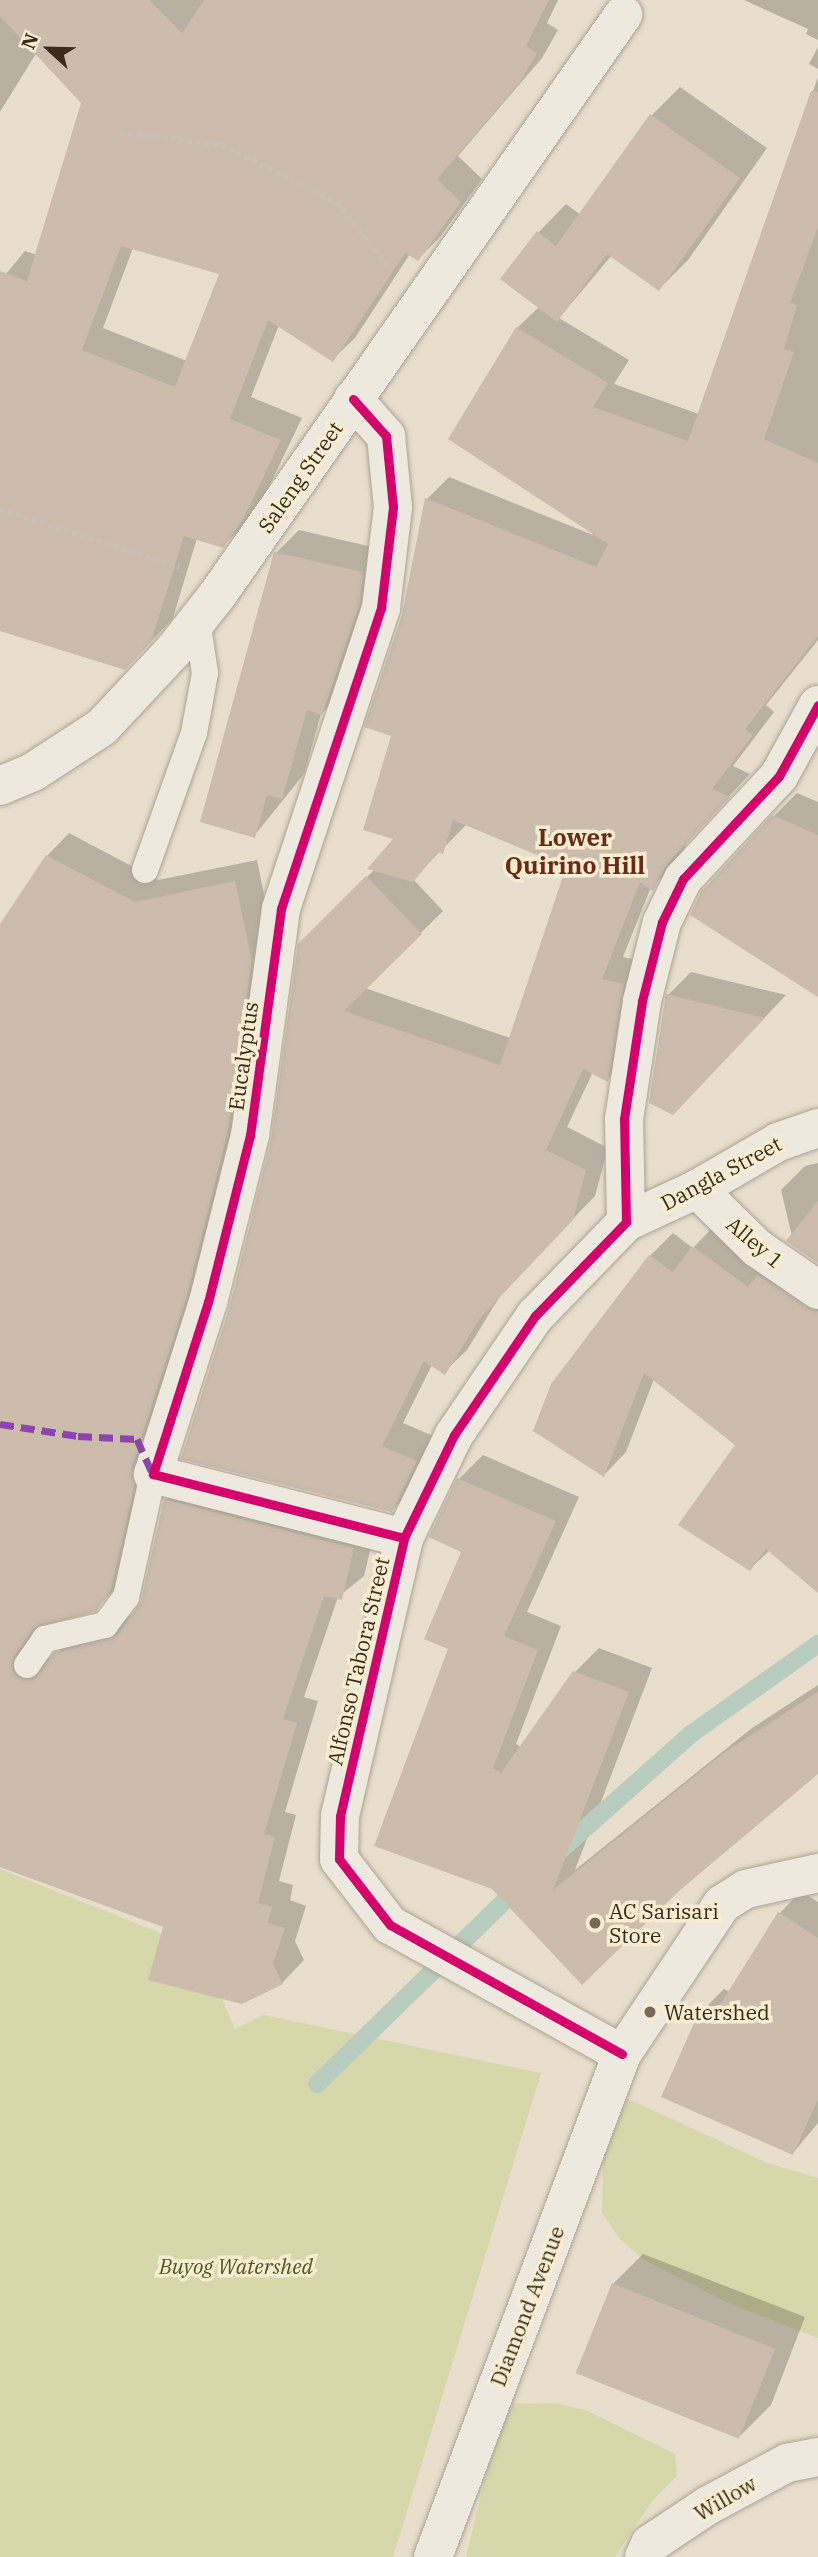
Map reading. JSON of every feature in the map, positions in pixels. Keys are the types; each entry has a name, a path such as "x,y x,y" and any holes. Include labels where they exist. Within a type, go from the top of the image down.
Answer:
{"street":[{"name":"Saleng Street","path":"0,786 33,772 102,727 207,607 629,5"},
{"name":"Eucalyptus","path":"153,1474 208,1302 250,1135 281,909 381,608 393,507 386,436 354,399"},
{"path":"626,1222 624,1119 642,1001 662,922 683,879 779,776 818,705"},
{"name":"Dangla Street","path":"626,1222 697,1189 778,1142 818,1128"},
{"name":"Alley 1","path":"697,1189 757,1248 818,1290"},
{"name":"Alfonso Tabora Street","path":"622,2054 482,1979 390,1925 340,1859 340,1816 404,1538 454,1435 535,1316 626,1222"},
{"path":"153,1474 404,1538"},
{"name":"Diamond Avenue","path":"433,2557 622,2054 722,1904 746,1889 818,1873"},
{"name":"Willow","path":"644,2557 650,2544 707,2506 787,2463 818,2457"}],"lane":[{"path":"145,870 194,733 205,673 207,607"},
{"path":"27,1665 45,1639 105,1625 126,1597 153,1474"}],"path":[{"path":"120,132 222,145 337,202 419,305"},
{"path":"0,509 180,566 207,607"}],"green space":[{"name":"Buyog Watershed","path":"0,1869 200,1949 235,2029 264,2015 541,2073 393,2557 0,2557"},
{"path":"622,2096 767,2163 818,2178 818,2338 728,2303 644,2260 620,2239 602,2213 603,2159"},
{"path":"555,2403 588,2411 675,2454 677,2476 652,2501 615,2557 466,2557 503,2404"}],"building":[{"path":"0,0 149,0 182,33 204,0 549,0 526,46 537,53 520,82 437,179 461,202 418,261 405,253 333,362 268,320 230,419 281,440 242,521 223,548 184,536 151,642 125,670 0,631 0,271 27,281 81,103 0,16","holes":["121,246 219,274 175,387 82,350"]},
{"path":"811,91 818,92 818,227 790,303 797,305 784,349 794,352 764,439 818,463 818,636 745,729 753,735 712,789 730,797 667,864 653,891 640,882 602,979 624,984 608,1082 583,1069 546,1150 586,1170 573,1220 480,1318 445,1375 424,1361 382,1446 417,1461 392,1512 181,1459 229,1309 271,1140 298,944 366,876 422,934 344,1011 500,1065 566,867 453,820 443,854 438,852 413,882 367,869 393,839 363,830 391,736 364,727 402,615 425,498 596,567 608,544 448,439 516,327 608,383 593,407 688,441"},
{"path":"650,114 740,178 659,291 607,254 557,322 500,279 537,231 556,246"},
{"path":"274,552 363,572 360,603 322,715 307,710 282,799 267,795 255,838 200,822"},
{"path":"772,815 818,835 818,997 690,915 701,892"},
{"path":"46,855 135,902 235,881 252,961 228,1131 187,1296 132,1467 135,1484 111,1590 96,1611 33,1629 14,1657 13,1671 19,1678 33,1679 54,1653 118,1634 141,1601 164,1499 354,1548 342,1600 324,1596 283,1719 297,1723 264,1834 275,1837 258,1903 272,1907 268,1923 285,1928 273,1964 283,1984 242,2004 148,1980 163,1927 0,1867 0,924"},
{"path":"666,994 765,1018 673,1115 649,1103"},
{"path":"818,1201 818,1263 786,1241"},
{"path":"692,1246 748,1287 758,1275 818,1312 818,1593 766,1549 750,1571 678,1525 735,1445 644,1373 604,1477 533,1431 551,1384 649,1255 673,1272"},
{"path":"457,1478 556,1521 504,1636 538,1650 493,1768 501,1773 573,1671 629,1692 553,1890 725,1752 818,1692 818,1774 679,1891 582,1985 492,1889 374,1846 448,1649 424,1639 461,1552 429,1537"},
{"path":"778,1912 818,1938 818,2099 793,2155 661,2097 700,2010 713,2016"},
{"path":"612,2283 775,2349 739,2439 576,2373"}],"waterway":[{"path":"556,1854 691,1734 818,1644"},
{"path":"317,2084 520,1886"}],"marked path":[{"path":"0,1424 78,1436 137,1439 152,1473"}],"cycle path":[{"path":"353,399 386,436 393,507 381,608 281,909 250,1135 208,1302 153,1474 404,1538"},
{"path":"622,2054 390,1925 339,1859 340,1816 404,1538 454,1435 535,1316 626,1222 624,1119 642,1001 662,922 683,879 779,776 818,705"}],"place":[{"name":"AC Sarisari Store","path":"595,1923"},
{"name":"Watershed","path":"650,2012"}],"district":[{"name":"Lower Quirino Hill","path":"575,852"}]}
